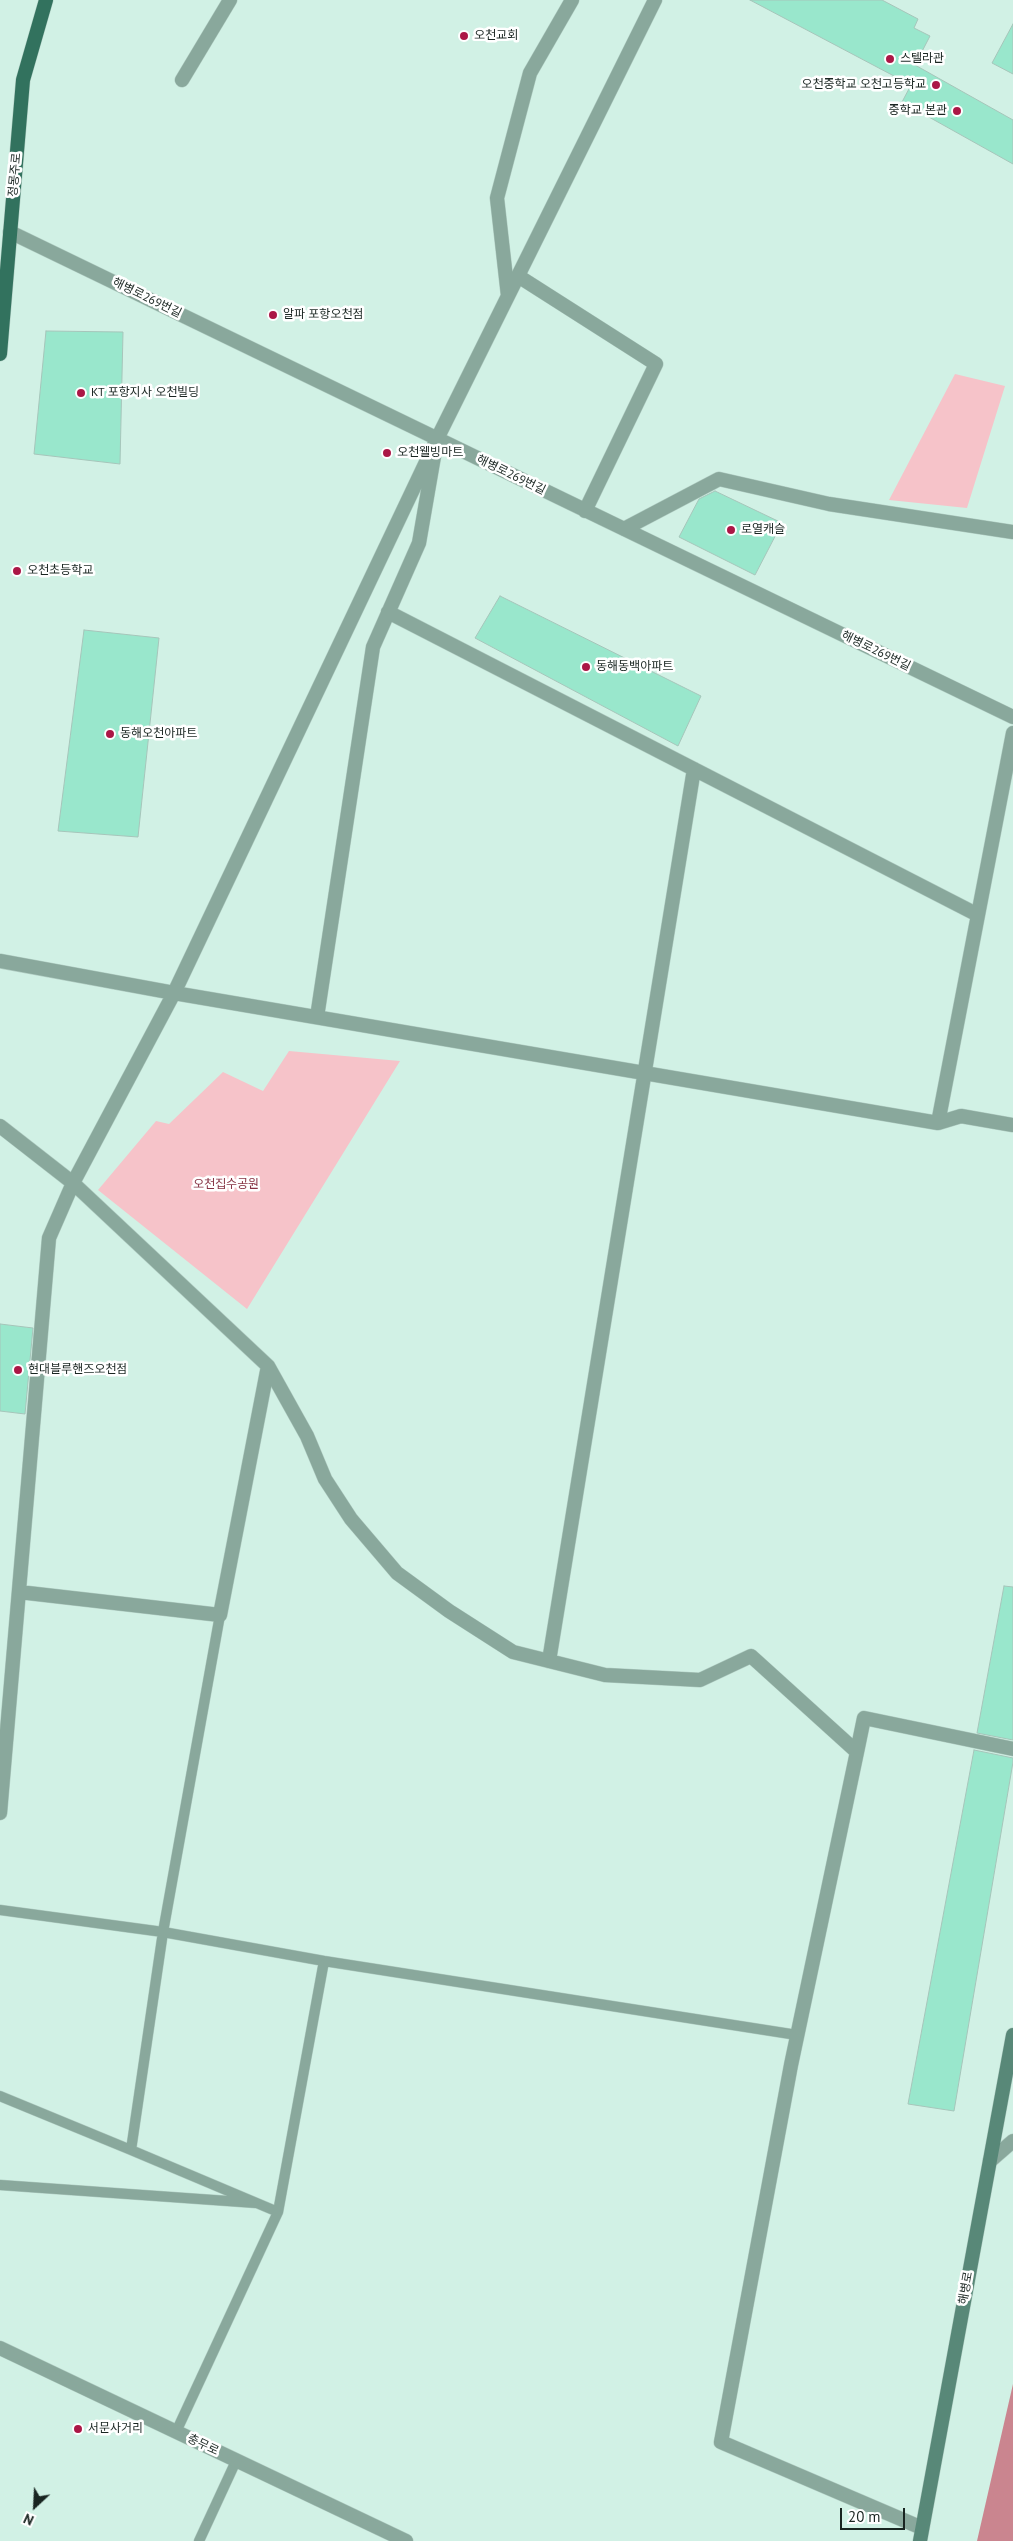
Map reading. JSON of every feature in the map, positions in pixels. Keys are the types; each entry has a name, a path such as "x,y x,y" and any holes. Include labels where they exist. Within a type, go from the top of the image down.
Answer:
{"main road":[{"name":"정몽주로","path":"0,354 5,229 23,80 46,0"},
{"name":"해병로","path":"921,2534 1013,2034"}],"street":[{"path":"182,80 230,0"},
{"path":"508,296 496,198 530,73 572,0"},
{"path":"0,1813 50,1238 73,1183 174,992 437,439 655,0"},
{"name":"해병로269번길","path":"5,229 1013,717"},
{"path":"518,276 656,364 585,511"},
{"path":"317,1017 373,647 419,543 437,439"},
{"path":"624,529 718,478 829,504 1013,532"},
{"path":"388,612 978,914"},
{"path":"938,1123 1013,733"},
{"path":"549,1661 694,769"},
{"path":"0,961 938,1123 961,1116 1013,1125"},
{"path":"0,1126 73,1183 268,1366 307,1436 325,1479 351,1519 397,1573 449,1612 513,1652 605,1675 700,1680 751,1656 857,1752"},
{"path":"19,1592 220,1615 268,1366"},
{"path":"921,2534 721,2442 797,2035 864,1718 1013,1749"},
{"path":"990,2161 1013,2141"},
{"name":"충무로","path":"0,2348 236,2461 383,2536 406,2541"}],"lane":[{"path":"131,2150 163,1932 220,1615"},
{"path":"0,1910 163,1932 324,1961 797,2035"},
{"path":"176,2432 278,2212 324,1961"},
{"path":"0,2096 278,2212"},
{"path":"0,2185 256,2203"},
{"path":"199,2541 236,2461"}],"green space":[{"path":"955,374 1005,386 967,508 889,500"},
{"name":"오천집수공원","path":"289,1051 400,1061 247,1309 98,1190 156,1121 169,1124 223,1072 263,1091"}],"shaded area":[{"path":"1013,2384 1013,2541 977,2541"}],"building":[{"path":"750,0 882,0 918,19 914,28 930,36 915,65 1013,120 1013,164 902,102 911,85"},
{"path":"1013,24 1013,74 992,63"},
{"name":"KT 포항지사 오천빌딩","path":"46,331 123,332 120,464 34,454"},
{"name":"로열캐슬","path":"715,491 782,523 755,575 679,537 699,499"},
{"name":"동해동백아파트","path":"500,596 701,696 678,746 475,638"},
{"name":"동해오천아파트","path":"84,630 159,638 138,837 58,831"},
{"name":"현대블루핸즈오천점","path":"0,1324 33,1328 25,1414 0,1411"},
{"path":"1004,1586 1013,1587 1013,1740 977,1733"},
{"path":"974,1750 1013,1758 1013,1762 954,2111 908,2104"}],"place":[{"name":"오천교회","path":"464,36"},
{"name":"스텔라관","path":"890,59"},
{"name":"오천중학교 오천고등학교","path":"936,85"},
{"name":"중학교 본관","path":"957,111"},
{"name":"알파 포항오천점","path":"273,315"},
{"name":"KT 포항지사 오천빌딩","path":"81,393"},
{"name":"오천웰빙마트","path":"387,453"},
{"name":"로열캐슬","path":"731,530"},
{"name":"오천초등학교","path":"17,571"},
{"name":"동해동백아파트","path":"586,667"},
{"name":"동해오천아파트","path":"110,734"},
{"name":"현대블루핸즈오천점","path":"18,1370"},
{"name":"서문사거리","path":"78,2429"}]}
